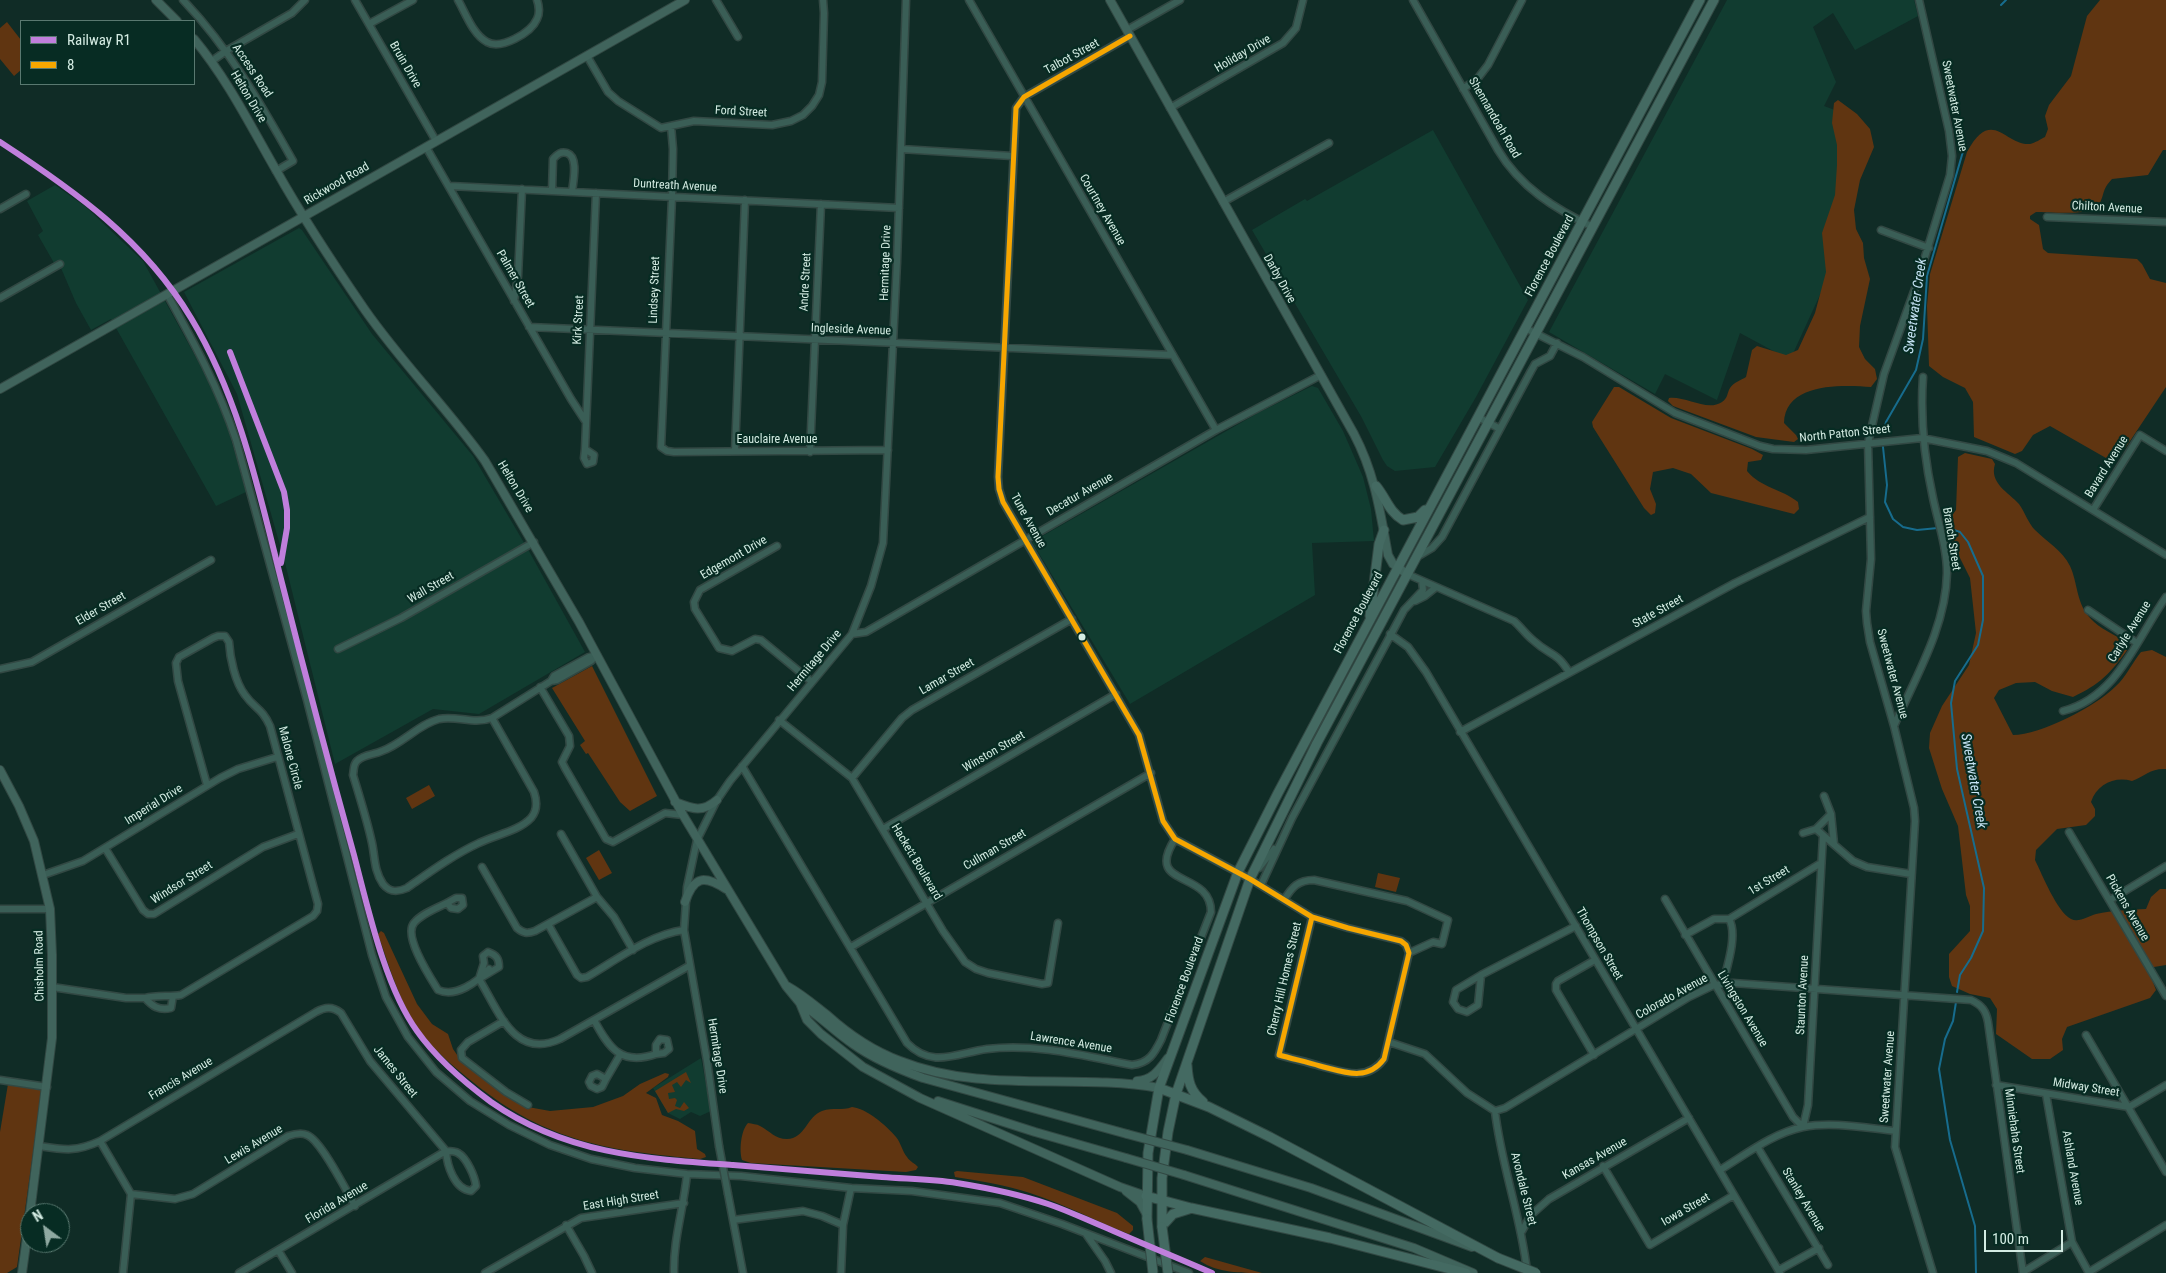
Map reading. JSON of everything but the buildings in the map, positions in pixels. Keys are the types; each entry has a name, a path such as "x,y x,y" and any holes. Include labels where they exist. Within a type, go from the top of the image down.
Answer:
{"highway":[{"name":"Florence Boulevard","path":"1153,1273 1146,1216 1146,1196 1148,1153 1159,1088 1238,872 1397,568 1700,0"},
{"name":"Florence Boulevard","path":"1168,1273 1161,1201 1164,1156 1176,1094 1250,879 1316,743 1714,0"},
{"path":"1376,486 1395,516 1403,520 1418,517 1431,504"},
{"path":"1369,622 1379,544 1384,530"},
{"path":"1187,1060 1189,1084 1197,1097 1209,1107"},
{"path":"1159,1088 1209,1107 1325,1166 1481,1250 1536,1273"},
{"path":"1146,1196 1191,1208 1330,1238 1466,1273"},
{"path":"1163,1226 1172,1214 1191,1208"}],"main road":[{"path":"156,0 176,20"},
{"name":"Rickwood Road","path":"0,388 685,0"},
{"name":"Darby Drive","path":"1110,0 1360,444 1376,486 1388,555 1397,568"},
{"name":"Helton Drive","path":"195,40 212,61 248,117 276,171 383,335 454,419 486,461 597,655 697,840 786,986 800,1003"},
{"path":"1397,568 1408,574"},
{"name":"Chisholm Road","path":"0,770 24,818 43,874 50,909 52,1038 32,1203"},
{"path":"676,802 694,810 701,810 709,807 717,800"},
{"path":"685,902 689,889 700,880 715,882 728,890"},
{"path":"786,986 806,996 826,1015 862,1042 900,1061 929,1071 953,1076 986,1080 1122,1082 1149,1079 1155,1075 1171,1055"},
{"path":"800,1003 808,1020 821,1034 863,1067 885,1080 920,1098 1120,1188 1146,1196"},
{"path":"800,1003 853,1044 876,1058 923,1078 1187,1150 1310,1188 1481,1250"},
{"path":"885,1080 933,1100 1184,1175 1414,1248 1473,1273"},
{"path":"1122,1082 1159,1088"},
{"path":"1120,1188 1140,1202 1146,1216"},
{"name":"Chisholm Road","path":"22,1273 25,1253"}],"street":[{"name":"Access Road","path":"183,0 226,51 246,79 293,161 276,171"},
{"path":"212,61 292,13 304,0"},
{"name":"Bruin Drive","path":"355,0 436,141"},
{"path":"369,24 413,0"},
{"path":"458,0 477,33 487,43 501,44 514,39 538,19 539,5 537,0"},
{"path":"716,0 738,38"},
{"name":"Ford Street","path":"587,56 608,92 618,101 661,128 694,121 772,125 791,121 803,115 819,95 822,82 823,0"},
{"name":"Hermitage Drive","path":"743,1273 719,1146 701,1024 689,966 684,930 685,902 697,840 717,800 779,720 852,634 871,586 882,543 894,343 906,0"},
{"name":"Courtney Avenue","path":"968,0 1216,430"},
{"name":"Talbot Street","path":"1024,97 1180,0"},
{"name":"Holiday Drive","path":"1170,108 1283,43 1296,28 1303,0"},
{"name":"Shennandoah Road","path":"1413,0 1513,172 1546,202 1593,227"},
{"path":"1464,89 1478,78 1488,65 1522,0"},
{"name":"Sweetwater Avenue","path":"1919,0 1949,131 1952,156 1950,175 1929,248 1884,374 1868,442 1871,559 1866,611 1870,642 1894,726 1914,808 1896,1154 1933,1273"},
{"name":"Tune Avenue","path":"1024,97 1016,108 1012,156 1006,348 998,483 1003,502 1139,735 1163,821 1175,839"},
{"name":"Lindsey Street","path":"667,451 661,447 660,441 672,197 673,148 671,126"},
{"path":"1223,202 1329,143"},
{"name":"Palmer Street","path":"426,147 570,399 586,422"},
{"path":"901,149 1012,156"},
{"path":"552,191 553,160 558,154 565,152 574,161 572,192"},
{"name":"Duntreath Avenue","path":"450,186 899,208"},
{"path":"514,301 518,276 522,189"},
{"name":"Kirk Street","path":"585,448 596,193"},
{"path":"0,209 26,194"},
{"path":"735,451 745,200"},
{"name":"Andre Street","path":"810,452 821,204"},
{"name":"Chilton Avenue","path":"2047,217 2060,216 2166,222"},
{"path":"1881,230 1929,248"},
{"path":"0,298 60,264"},
{"path":"167,294 204,362 228,415 305,691 372,955 386,997 408,1037 436,1072 470,1101 508,1125 542,1141 591,1158 635,1168 687,1174 741,1176 851,1188 912,1191 1000,1203 1189,1273"},
{"name":"Ingleside Avenue","path":"529,327 1173,355"},
{"name":"North Patton Street","path":"1526,328 1557,343 1675,413 1754,444 1793,451 1922,438 1969,447 2005,457 2166,555"},
{"path":"1416,558 1432,548 1442,537 1535,364 1550,356 1557,343"},
{"name":"Decatur Avenue","path":"852,634 866,632 1216,430 1320,375"},
{"name":"Branch Street","path":"1894,726 1934,637 1947,575 1922,438 1921,406 1923,377"},
{"path":"1478,417 1500,429"},
{"name":"Bavard Avenue","path":"2093,510 2140,435 2166,451"},
{"name":"Eauclaire Avenue","path":"667,451 810,452 888,450"},
{"name":"State Street","path":"1460,732 1735,583 1870,517"},
{"name":"Wall Street","path":"338,650 401,618 534,542"},
{"name":"Edgemont Drive","path":"777,546 700,590 694,602 696,609 719,648 732,651 755,639 761,640 812,682"},
{"name":"Elder Street","path":"0,669 32,662 210,560"},
{"path":"1408,574 1435,588 1514,621 1534,642 1562,660 1569,672"},
{"path":"1261,885 1280,842 1390,634 1404,610 1423,590 1422,581"},
{"path":"1412,602 1425,596 1435,588"},
{"name":"Carlyle Avenue","path":"2063,711 2080,704 2102,690 2114,679 2166,597"},
{"path":"2088,610 2137,643"},
{"name":"Lamar Street","path":"852,778 902,718 912,710 1072,619"},
{"name":"Thompson Street","path":"1390,634 1408,647 1419,660 1779,1272"},
{"name":"Malone Circle","path":"52,987 126,998 181,994 313,916 317,911 318,904 270,726 265,714 246,697 239,686 229,642 225,636 218,636 179,657 176,663 178,681 207,785"},
{"path":"492,718 534,792 537,800 536,810 531,818 523,824 455,855 407,888 398,892 390,890 384,885 374,862 372,844 353,776 354,766 364,756 383,751 436,720 448,718 481,722 492,718 551,681 554,676 589,657 597,655"},
{"path":"540,687 569,736 570,746 563,757 565,768 606,839 613,842 665,813 683,815"},
{"name":"Winston Street","path":"883,829 1116,694"},
{"name":"Hackett Boulevard","path":"779,720 852,778 957,953 976,969 1042,984 1048,983 1058,923"},
{"name":"Imperial Drive","path":"43,874 84,861 207,785 238,770 277,757"},
{"name":"Lawrence Avenue","path":"742,766 907,1043 922,1055 945,1058 987,1049 1031,1047 1132,1065 1140,1064 1152,1057 1161,1040 1211,912 1211,903 1203,889 1178,878 1171,872 1167,864 1166,856 1175,839"},
{"name":"Cullman Street","path":"851,947 1151,773"},
{"path":"1824,796 1831,814 1834,844"},
{"path":"1803,833 1816,829 1831,814"},
{"path":"1816,829 1853,861 1867,867 1911,874"},
{"name":"Pickens Avenue","path":"2069,832 2166,996"},
{"name":"Windsor Street","path":"105,848 142,910 148,914 154,914 263,847 298,834"},
{"path":"561,834 597,897 614,917 633,950"},
{"name":"Staunton Avenue","path":"1803,1127 1808,1105 1823,836"},
{"path":"1175,839 1261,885 1312,917"},
{"path":"1250,879 1280,842"},
{"name":"1st Street","path":"1685,935 1714,919 1729,919 1821,863"},
{"path":"2110,900 2166,866"},
{"path":"482,867 517,928 522,932 528,933 548,924 597,897"},
{"path":"1284,900 1296,884 1302,881 1314,880 1407,902 1448,920 1442,944 1433,942 1409,953"},
{"name":"Livingston Avenue","path":"1665,899 1793,1118 1803,1127"},
{"path":"447,903 415,921 411,926 411,939 438,990 451,993 479,979 489,969"},
{"path":"0,909 50,909"},
{"name":"Cherry Hill Homes Street","path":"1312,917 1400,941 1406,945 1409,953 1384,1059 1380,1065 1366,1073 1349,1074 1279,1056 1312,917"},
{"path":"1723,983 1730,954 1733,927 1729,919"},
{"path":"548,924 576,975 581,978 587,977 652,939 669,932 684,930"},
{"path":"1481,975 1478,1005 1467,1012 1458,1009 1453,1002 1456,990 1481,975 1576,926"},
{"path":"1594,1055 1556,990 1556,984 1558,981 1595,960"},
{"path":"479,979 515,1036 526,1043 539,1045 560,1039 689,966"},
{"name":"Colorado Avenue","path":"1495,1111 1505,1108 1689,997 1714,985 1723,983 1971,1000"},
{"name":"Malone Circle","path":"144,998 151,1005 164,1010 171,1008 174,996"},
{"name":"Minniehaha Street","path":"1971,1000 1979,1004 1987,1016 2023,1272"},
{"name":"Francis Avenue","path":"40,1146 65,1151 78,1150 100,1141 316,1012 329,1007"},
{"name":"James Street","path":"329,1007 336,1009 340,1013 370,1061 446,1151 447,1163 459,1186 464,1190 471,1190 476,1186 475,1180 462,1156 457,1152 446,1151"},
{"path":"594,1020 604,1039 620,1055 631,1058 656,1054"},
{"path":"504,1021 468,1042 460,1050 461,1055 484,1077 528,1105"},
{"path":"2086,1035 2166,1172"},
{"path":"1389,1042 1425,1054 1467,1093 1495,1111"},
{"path":"606,1078 620,1055"},
{"path":"0,1080 47,1087"},
{"name":"Midway Street","path":"1996,1085 2129,1107 2166,1085"},
{"name":"Ashland Avenue","path":"2046,1094 2072,1242 2089,1272"},
{"name":"Avondale Street","path":"1495,1111 1503,1157 1522,1231 1527,1273"},
{"name":"Kansas Avenue","path":"1522,1231 1531,1215 1540,1205 1603,1166 1689,1118"},
{"path":"1720,1170 1788,1132 1803,1127 1831,1126 1896,1131"},
{"name":"Lewis Avenue","path":"131,1194 175,1199 188,1196 288,1136 302,1133 314,1139 322,1149 355,1206"},
{"path":"100,1141 131,1194 123,1273"},
{"name":"Stanley Avenue","path":"1758,1148 1828,1265"},
{"name":"Florida Avenue","path":"239,1273 446,1151"},
{"name":"Iowa Street","path":"1603,1166 1650,1244 1734,1195"},
{"path":"674,1273 676,1245 687,1174"},
{"path":"840,1273 843,1225 851,1188"},
{"name":"East High Street","path":"485,1273 581,1218 684,1203"},
{"path":"733,1220 804,1211 843,1225"},
{"path":"566,1225 592,1273"},
{"path":"2089,1272 2166,1225"},
{"path":"1086,1234 1111,1273"},
{"path":"2023,1272 2072,1242"},
{"path":"1779,1272 1819,1248"},
{"path":"278,1250 292,1273"}],"shaded area":[{"path":"1727,0 1914,0 1918,16 1855,50 1833,13 1813,27 1836,82 1824,106 1848,115 1830,273 1790,360 1740,333 1717,400 1665,374 1655,394 1549,332"},
{"path":"2100,0 2166,0 2166,150 2163,150 2148,175 2112,179 2096,207 2071,213 2036,212 2030,216 2030,219 2039,225 2043,249 2048,253 2137,259 2150,279 2166,283 2166,387 2126,447 2114,458 2106,458 2050,426 2033,435 2022,451 2015,454 1974,437 1973,402 1965,388 1943,377 1929,366 1927,306 1930,274 1967,152 1976,139 1984,132 1991,130 2021,143 2030,144 2045,137 2048,129 2045,116 2049,105 2071,76 2087,16"},
{"path":"7,22 20,39 20,71 14,76 0,59 0,28"},
{"path":"1838,100 1857,114 1870,129 1874,147 1860,180 1854,210 1856,229 1863,243 1864,258 1870,279 1860,326 1859,347 1865,359 1875,369 1877,379 1871,387 1846,386 1817,389 1805,393 1794,400 1787,410 1784,423 1796,435 1798,439 1794,442 1756,437 1673,406 1668,401 1669,398 1682,399 1703,405 1716,405 1722,402 1731,386 1746,377 1752,350 1757,346 1786,355 1798,350 1815,313 1826,272 1822,233 1835,195 1837,145 1832,123 1834,103"},
{"path":"1433,130 1528,300 1476,397 1435,467 1395,471 1387,466 1383,460 1362,418 1252,230 1305,199 1307,201"},
{"path":"55,185 86,207 143,261 215,392 227,425 246,492 216,506 111,319 91,330 76,303 58,261 54,263 38,235 43,231 27,201"},
{"path":"299,228 372,334 473,456 585,652 479,714 433,709 335,764 285,563 237,394 184,292"},
{"path":"1312,386 1318,388 1343,431 1363,477 1371,509 1374,541 1312,543 1315,595 1130,704 1032,542 1258,413"},
{"path":"1614,387 1619,387 1671,418 1763,455 1761,460 1748,462 1747,471 1765,485 1798,502 1799,509 1794,514 1711,493 1691,474 1673,468 1653,472 1650,489 1656,504 1655,513 1651,515 1644,508 1593,427 1592,422"},
{"path":"1965,453 1992,459 1995,464 1994,471 1997,482 2019,504 2035,530 2067,560 2086,613 2098,625 2126,642 2128,649 2104,678 2073,697 2052,691 2035,682 2016,683 1999,690 1994,698 2013,735 2024,734 2052,725 2096,702 2120,682 2141,652 2152,650 2166,657 2166,769 2152,771 2132,781 2113,781 2102,786 2091,802 2095,809 2095,816 2086,825 2057,829 2036,850 2035,860 2060,909 2074,920 2121,910 2146,909 2151,897 2160,889 2166,889 2166,965 2154,967 2151,977 2156,990 2150,998 2067,1027 2062,1039 2063,1050 2050,1059 2032,1059 1996,1034 1997,1009 1990,998 1970,994 1952,986 1949,977 1949,954 1970,931 1970,906 1966,895 1958,826 1942,789 1929,748 1930,733 1942,706 1969,665 1976,633 1970,578 1952,542 1948,521 1956,510 1958,457"},
{"path":"592,666 657,796 630,811 620,802 588,753 586,754 580,745 585,741 552,688"},
{"path":"429,785 435,796 412,809 406,798"},
{"path":"599,850 612,873 599,880 586,858"},
{"path":"1378,873 1400,878 1396,892 1375,887"},
{"path":"381,931 384,933 417,1004 432,1024 448,1034 453,1049 460,1059 528,1107 550,1111 593,1107 623,1096 640,1084 665,1073 669,1074 668,1077 646,1093 656,1098 662,1115 678,1121 695,1131 697,1149 705,1154 706,1157 700,1159 637,1152 581,1140 527,1119 501,1103 453,1065 420,1031 396,986 378,934"},
{"path":"701,1058 711,1111 700,1116 691,1112 680,1119 668,1113 653,1088"},
{"path":"686,1072 691,1083 686,1080 681,1087 677,1082 672,1085 675,1092 668,1093 669,1099 675,1098 677,1100 675,1106 680,1108 684,1102 689,1108 684,1111 676,1109 668,1113 655,1091"},
{"path":"8,1084 42,1089 26,1203 20,1203 20,1246 17,1267 7,1273 0,1273 0,1132"},
{"path":"852,1107 870,1114 887,1128 898,1139 908,1159 918,1167 916,1170 906,1172 751,1163 742,1160 741,1140 748,1123 759,1125 776,1136 787,1139 798,1135 813,1117 822,1111"},
{"path":"954,1172 1023,1177 1117,1213 1133,1226 1133,1230 1129,1234 1043,1197 1021,1190 955,1177"},
{"path":"1205,1257 1262,1273 1237,1272 1214,1268 1200,1261"}],"waterway":[{"name":"Sweetwater Creek","path":"2001,5 2006,0"},
{"name":"Sweetwater Creek","path":"1883,433 1886,422 1916,370 1923,339 1927,276 1964,148"},
{"name":"Sweetwater Creek","path":"1883,447 1887,485 1885,502 1893,519 1903,527 1917,530 1938,528"},
{"name":"Sweetwater Creek","path":"1948,528 1960,532 1968,542 1983,576 1983,620 1978,645 1955,681 1951,703 1957,769 1984,888 1983,931 1971,958 1960,975 1957,992"},
{"name":"Sweetwater Creek","path":"1956,1002 1953,1021 1945,1039 1939,1069 1950,1140 1975,1226 1976,1273"}],"rail line":[{"name":"R1","path":"0,142 55,179 106,219 130,241 152,264 172,290 191,318 208,349 235,413 256,481 326,753 387,970 406,1013 417,1031 451,1069 491,1102 519,1119 548,1133 577,1143 607,1151 669,1160 938,1181 992,1189 1056,1207 1212,1273"},
{"name":"R1","path":"230,352 284,492 287,528 281,563"}],"transit line":[{"name":"8","path":"1130,36 1024,97 1016,108 998,477 999,489 1003,502 1139,735 1163,821 1175,839 1250,879 1312,917 1401,941 1406,945 1409,953 1384,1059 1370,1071 1363,1073 1338,1071 1279,1055 1312,917"}]}
